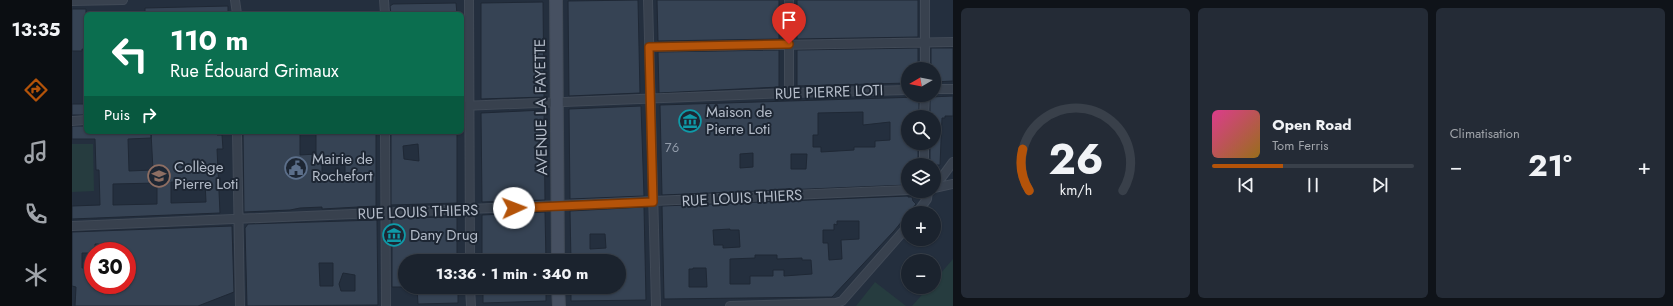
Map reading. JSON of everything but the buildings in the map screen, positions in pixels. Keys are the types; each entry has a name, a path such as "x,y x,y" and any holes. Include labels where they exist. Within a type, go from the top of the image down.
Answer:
{"street":[{"path":"72,1 123,0"},
{"path":"235,0 236,12"},
{"path":"384,0 384,12"},
{"path":"469,0 466,106 470,209 470,254"},
{"name":"AVENUE LA FAYETTE","path":"556,0 558,254"},
{"path":"648,0 656,306"},
{"path":"789,0 789,93"},
{"path":"925,0 925,62"},
{"path":"649,47 953,42"},
{"path":"941,89 953,89"},
{"name":"RUE PIERRE LOTI","path":"466,106 789,93 901,90"},
{"path":"72,121 84,120"},
{"path":"237,134 240,306"},
{"path":"385,134 386,306"},
{"path":"941,178 953,162"},
{"path":"941,187 953,184"},
{"name":"RUE LOUIS THIERS","path":"72,226 901,190"},
{"path":"730,306 836,303 842,301 901,234"},
{"path":"470,294 471,306"},
{"path":"558,294 559,306"}],"green space":[{"path":"72,144 93,144 94,191 72,192"},
{"path":"953,259 953,306 912,306 923,294 941,294 941,273"},
{"path":"875,282 906,306 856,306"}],"place":[{"name":"Maison de Pierre Loti","path":"690,121"},
{"name":"Mairie de Rochefort","path":"296,168"},
{"name":"Collège Pierre Loti","path":"159,176"},
{"name":"Dany Drug","path":"394,235"}],"route":[{"path":"514,208 653,202 649,47 789,44"}]}
